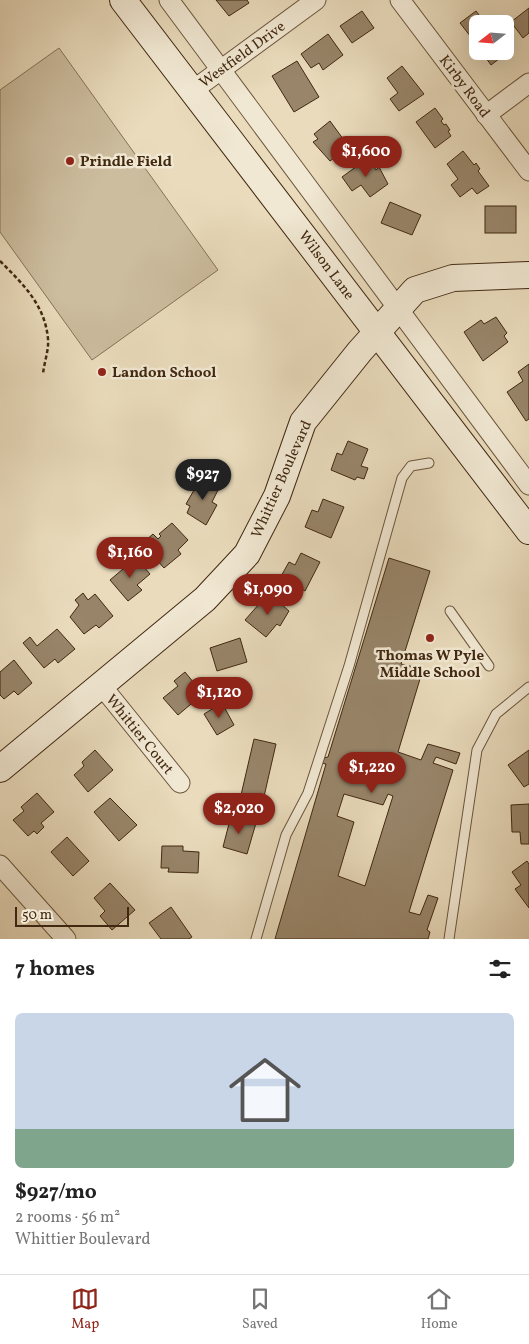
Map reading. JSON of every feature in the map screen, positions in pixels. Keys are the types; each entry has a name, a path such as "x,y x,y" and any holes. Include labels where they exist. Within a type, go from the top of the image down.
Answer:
{"street":[{"name":"Wilson Lane","path":"123,0 529,531"},
{"path":"169,0 529,485"},
{"name":"Westfield Drive","path":"192,91 316,0"},
{"name":"Kirby Road","path":"400,0 529,171"},
{"path":"486,115 529,83"},
{"name":"Whittier Boulevard","path":"0,769 205,599 247,554 277,496 303,422 377,331 415,290 453,278 529,275"},
{"name":"Whittier Court","path":"100,685 180,783"},
{"path":"0,865 66,939"}],"lane":[{"path":"256,939 286,835 308,794 337,702 402,478 410,466 429,463"},
{"path":"450,611 489,666"},
{"path":"448,939 477,750 496,714 529,687"}],"path":[{"path":"0,261 28,289 43,314 48,340 42,374"}],"shaded area":[{"name":"Prindle Field","path":"59,48 218,270 92,360 0,232 0,90"}],"building":[{"path":"216,0 247,0 249,3 229,16"},
{"path":"529,8 529,33 523,38 514,26 514,20"},
{"path":"362,11 374,28 352,43 340,26"},
{"path":"476,11 479,15 471,15"},
{"path":"469,16 469,34 460,23"},
{"path":"328,34 343,55 323,70 319,63 311,68 301,54"},
{"path":"487,60 498,60 491,65"},
{"path":"297,61 319,97 294,112 272,76"},
{"path":"402,66 424,94 399,111 390,99 398,93 387,78"},
{"path":"435,108 443,119 441,121 450,130 448,131 451,136 435,148 416,122"},
{"path":"330,121 349,147 330,161 313,142 318,139 314,134"},
{"path":"463,151 474,165 476,163 480,169 478,171 489,186 477,194 472,188 460,197 451,185 458,179 447,164"},
{"path":"368,158 376,170 379,167 388,184 370,197 361,185 352,191 342,177"},
{"path":"390,202 421,215 412,235 381,223"},
{"path":"485,206 516,206 516,233 485,233"},
{"path":"496,317 507,333 504,336 508,342 483,361 464,332 481,320 484,324"},
{"path":"529,364 529,419 526,421 507,392 523,381 518,372"},
{"path":"348,441 368,449 361,466 368,468 364,479 357,477 355,480 331,470 337,453 342,455"},
{"path":"201,478 219,488 212,502 217,505 206,525 187,513 190,506 186,504"},
{"path":"323,499 344,507 331,538 305,527 312,510 318,512"},
{"path":"172,523 188,540 178,550 181,554 164,568 146,548 149,545 145,541 153,534 158,539 161,536 159,534"},
{"path":"301,553 320,562 305,591 280,578 289,562 295,565"},
{"path":"136,558 150,574 137,585 142,590 128,601 110,580"},
{"path":"389,558 430,571 401,664 423,669 398,752 421,760 428,744 460,753 456,764 436,757 433,763 453,770 409,912 420,915 428,895 438,898 427,930 430,932 428,939 275,939 326,764 321,763 323,758 328,757","holes":["344,794 383,805 388,794 393,796 365,886 338,876 354,822 337,816"]},
{"path":"83,593 88,600 95,594 113,616 99,628 96,625 84,634 70,617 79,605 75,600"},
{"path":"272,596 289,611 280,626 277,624 266,637 245,620 260,603 263,606"},
{"path":"57,629 75,649 58,663 55,659 44,668 23,643 30,637 37,646"},
{"path":"240,638 247,662 217,671 210,648"},
{"path":"14,660 32,683 18,695 14,691 4,699 0,695 0,672"},
{"path":"185,672 203,694 178,715 163,698 178,686 174,681"},
{"path":"222,703 234,725 217,735 204,714"},
{"path":"254,739 276,744 263,801 241,795"},
{"path":"95,750 113,770 88,792 74,775 84,766 82,762"},
{"path":"529,750 529,784 524,787 508,765"},
{"path":"37,793 54,812 41,823 44,827 37,834 34,831 28,836 13,820 24,811 21,807"},
{"path":"110,798 137,825 119,841 94,812"},
{"path":"529,804 529,844 521,844 520,832 512,832 511,805"},
{"path":"231,816 256,823 247,854 223,847"},
{"path":"67,837 89,861 73,876 51,852"},
{"path":"162,846 183,846 183,851 199,852 198,873 168,872 169,868 161,868"},
{"path":"527,861 529,864 529,908 515,889 521,885 512,872"},
{"path":"110,883 135,910 112,930 100,916 105,911 94,898"},
{"path":"171,907 192,937 189,939 161,939 149,923"}],"place":[{"name":"Prindle Field","path":"70,161"},
{"name":"Landon School","path":"102,372"},
{"name":"Thomas W Pyle Middle School","path":"430,638"}]}
